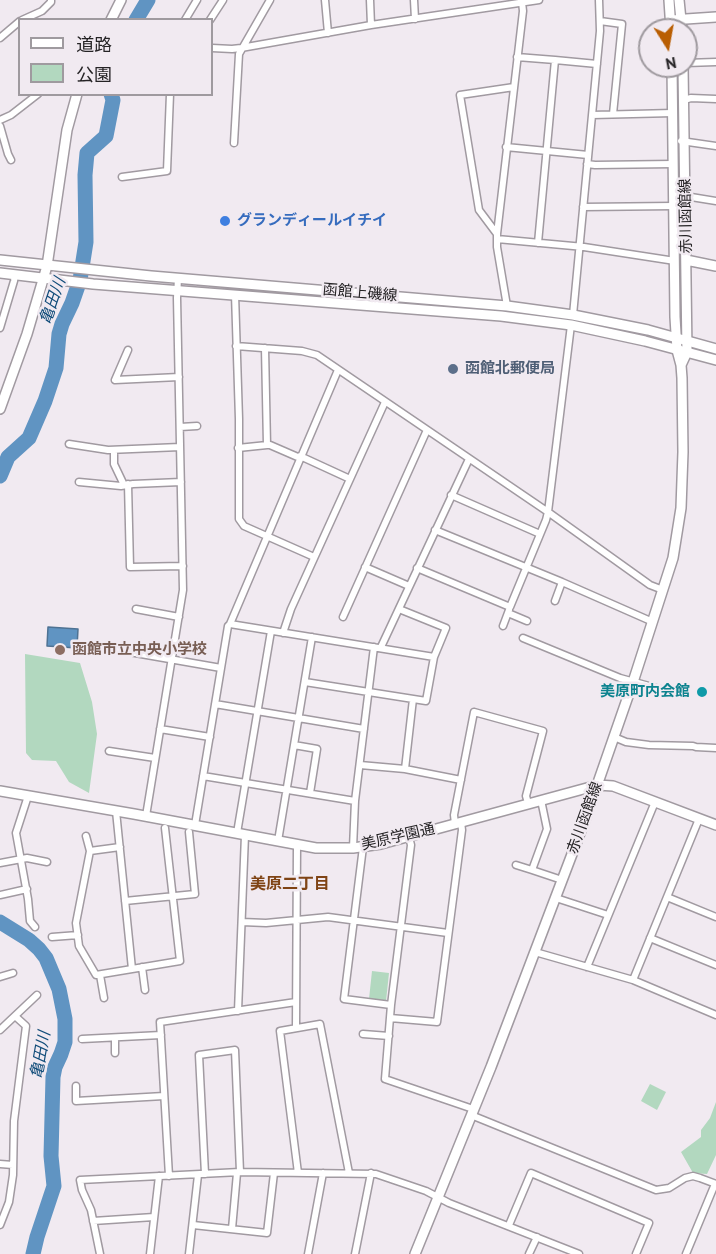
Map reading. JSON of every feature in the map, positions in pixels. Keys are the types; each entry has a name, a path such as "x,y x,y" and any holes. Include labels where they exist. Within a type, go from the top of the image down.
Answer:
{"main road":[{"path":"112,18 121,0"},
{"path":"669,0 670,18"},
{"path":"679,0 681,18"},
{"path":"698,18 716,17"},
{"name":"赤川函館線","path":"415,1254 556,898 633,682 676,542 682,494 683,452 681,365 676,338 672,78"},
{"name":"赤川函館線","path":"681,365 687,352 685,78"},
{"path":"0,410 50,255 67,130 76,96"},
{"name":"函館上磯線","path":"0,260 66,268 507,306 573,315 648,330 716,349"},
{"path":"686,260 716,267"},
{"name":"函館上磯線","path":"0,273 93,284 501,316 571,325 716,360"},
{"name":"美原学園通","path":"0,791 146,816 192,829 241,834 324,848 358,847 409,837 597,785 613,786 716,825"}],"street":[{"path":"26,18 42,11 51,0"},
{"path":"186,18 197,0"},
{"path":"211,18 223,0"},
{"path":"234,143 239,54 270,0"},
{"path":"326,0 328,33"},
{"path":"370,0 371,25"},
{"path":"414,0 415,19"},
{"path":"213,48 241,48 371,25 539,0"},
{"path":"573,315 597,64 599,0"},
{"path":"507,306 497,236 523,11 522,2"},
{"path":"600,21 622,24 613,114"},
{"path":"0,38 18,23"},
{"path":"517,57 597,64"},
{"path":"538,243 555,60"},
{"path":"698,63 716,62"},
{"path":"514,87 460,95 479,210 497,236 675,261"},
{"path":"0,120 11,115 35,96"},
{"path":"122,177 167,171 170,96"},
{"path":"684,100 716,99"},
{"path":"592,115 673,113"},
{"path":"0,126 11,160"},
{"path":"673,140 716,146"},
{"path":"506,147 588,155"},
{"path":"587,164 673,164"},
{"path":"685,196 716,201"},
{"path":"583,207 674,206"},
{"path":"0,328 15,275"},
{"path":"146,816 183,590 178,278"},
{"path":"235,294 240,522 244,526 314,557"},
{"path":"503,626 548,512 571,325"},
{"path":"236,345 302,351 317,355 548,512 650,585 663,590"},
{"path":"265,348 267,445"},
{"path":"128,350 115,380 179,377"},
{"path":"125,901 195,894 192,829 228,626 338,370"},
{"path":"283,633 291,609 385,402"},
{"path":"180,427 197,426"},
{"path":"343,617 427,430"},
{"path":"69,444 114,450 180,447"},
{"path":"238,448 270,445 350,478"},
{"path":"114,450 114,464 126,485 130,567 183,566"},
{"path":"391,1005 344,999 354,921 358,847 355,801 369,692 378,647 399,609 469,459"},
{"path":"79,482 121,486 181,482"},
{"path":"451,495 540,534"},
{"path":"435,530 653,622"},
{"path":"365,567 408,586"},
{"path":"417,568 509,610 527,621"},
{"path":"555,601 562,582"},
{"path":"136,609 179,617"},
{"path":"305,682 426,702 434,657 446,628 399,609"},
{"path":"230,624 434,657"},
{"path":"238,1011 242,922 241,834 245,783 271,631"},
{"path":"278,841 312,637"},
{"path":"523,638 620,678 667,692"},
{"path":"116,647 118,650 221,668"},
{"path":"405,769 413,699"},
{"path":"215,704 364,729"},
{"path":"390,1018 437,1022 462,830 454,814 474,712 543,732 526,796 528,803"},
{"path":"160,729 210,737"},
{"path":"614,737 627,742 649,745 716,748"},
{"path":"294,745 317,749 310,793"},
{"path":"109,751 155,758"},
{"path":"360,765 405,769 461,780"},
{"path":"203,776 355,801"},
{"path":"28,796 16,833 27,889 30,921 34,927"},
{"path":"532,870 547,829 541,800"},
{"path":"587,967 655,802"},
{"path":"116,811 132,969"},
{"path":"633,980 699,819"},
{"path":"86,836 90,851 76,923 79,946 96,975 100,975 180,961 165,828"},
{"path":"409,837 411,845 391,1005 385,1079 472,1112 656,1190 669,1188 693,1176 715,1184 686,1254"},
{"path":"296,1028 297,845"},
{"path":"90,851 120,848"},
{"path":"0,863 27,858 47,862"},
{"path":"516,865 562,880"},
{"path":"0,895 27,889"},
{"path":"667,897 716,917"},
{"path":"556,898 608,915"},
{"path":"242,922 266,923 328,917 448,933"},
{"path":"52,937 78,935"},
{"path":"650,938 716,965"},
{"path":"535,952 633,980 716,1015"},
{"path":"142,967 145,990"},
{"path":"0,977 13,973"},
{"path":"100,975 104,998"},
{"path":"0,1030 37,995"},
{"path":"170,1176 160,1022 296,1002"},
{"path":"0,1226 11,1192 14,1121 26,1026 15,1016"},
{"path":"298,1173 280,1031 320,1024 349,1173"},
{"path":"363,1034 389,1036"},
{"path":"82,1039 161,1035"},
{"path":"115,1038 115,1053"},
{"path":"189,1254 201,1175 200,1055 235,1050 239,1172 232,1229"},
{"path":"76,1086 76,1101 164,1096"},
{"path":"0,1164 13,1165"},
{"path":"100,1254 91,1210 80,1180 239,1172 376,1174 437,1196 449,1203 578,1254"},
{"path":"193,1225 267,1233 274,1173"},
{"path":"308,1254 323,1173"},
{"path":"355,1254 370,1173"},
{"path":"509,1225 531,1173 649,1223 636,1254"},
{"path":"150,1254 159,1176"},
{"path":"93,1221 154,1217"},
{"path":"529,1254 537,1237"}],"green space":[{"path":"25,654 80,663 92,702 97,734 89,793 69,782 56,761 32,760 26,753"},
{"path":"372,971 389,973 386,1001 369,999"},
{"path":"650,1084 666,1092 657,1110 641,1101"},
{"path":"716,1102 716,1155 707,1174 693,1173 681,1152 701,1137 701,1130 710,1118"}],"water":[{"path":"48,627 78,629 77,648 47,646"}],"waterway":[{"name":"亀田川","path":"137,18 148,0"},
{"name":"亀田川","path":"0,476 8,457 29,438 56,368 59,334 80,280 86,242 87,153 106,136 113,100 112,96"},
{"name":"亀田川","path":"0,922 29,940 46,958 59,989 65,1019 65,1042 53,1077 51,1156 54,1186 33,1254"}],"place":[{"name":"グランディールイチイ","path":"225,221"},
{"name":"函館北郵便局","path":"453,369"},
{"name":"函館市立中央小学校","path":"60,650"},
{"name":"美原町内会館","path":"702,692"}],"district":[{"name":"美原二丁目","path":"290,884"}]}
